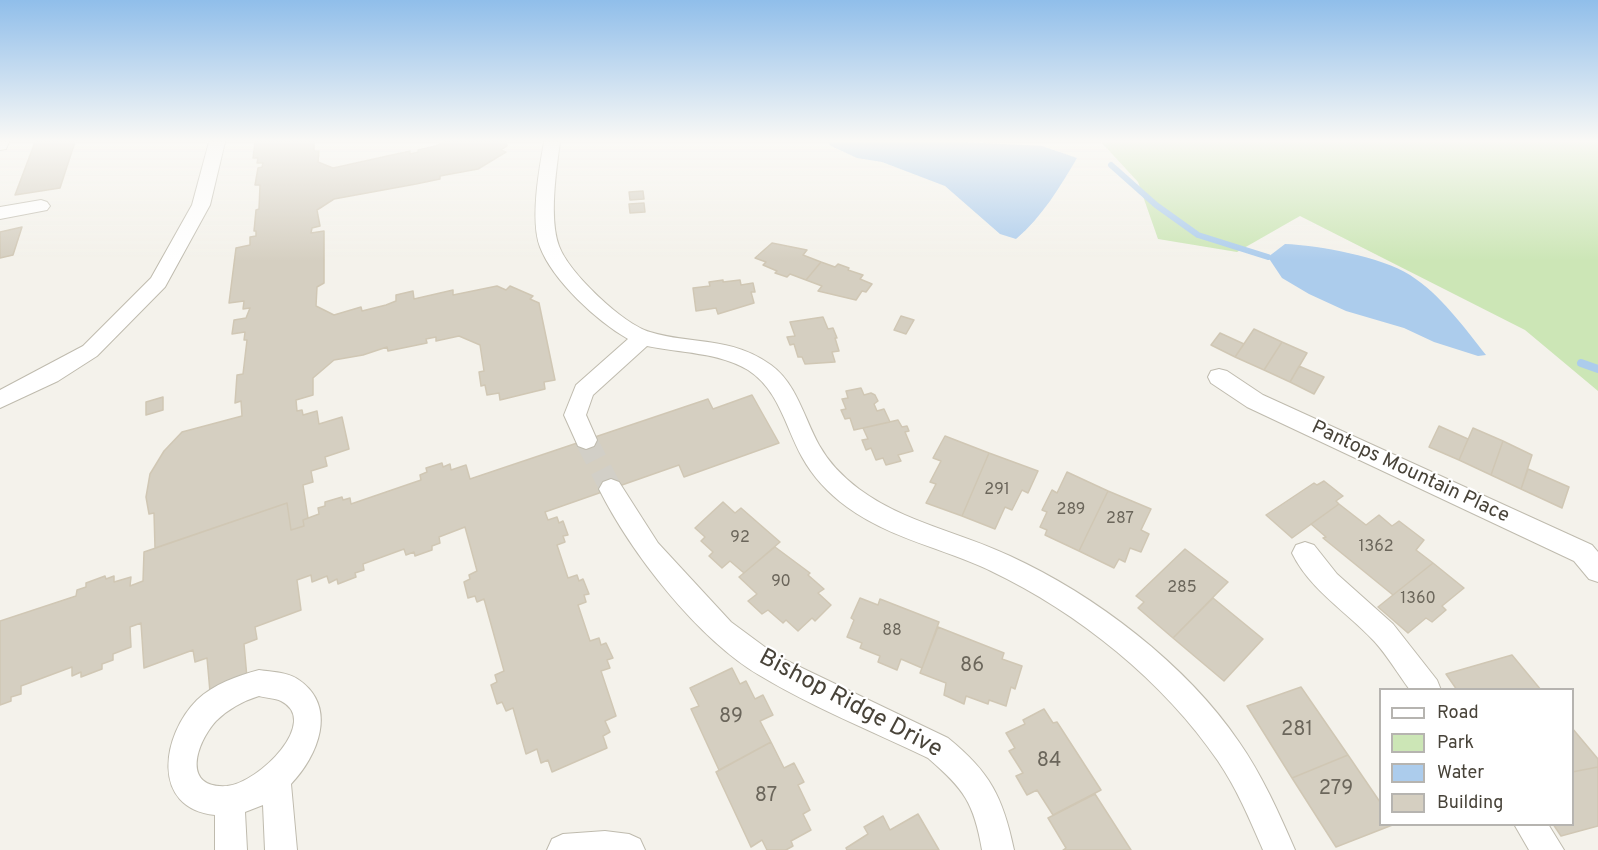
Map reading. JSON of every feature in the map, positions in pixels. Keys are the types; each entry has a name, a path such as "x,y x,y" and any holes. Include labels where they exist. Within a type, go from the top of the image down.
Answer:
{"street":[{"path":"0,400 50,375 90,351 158,282 201,205 207,182"},
{"path":"546,182 549,249 590,302 643,338 738,357 767,372 779,387 817,463 836,485 860,504 934,539 996,561 1034,578 1096,621 1151,666 1197,712 1228,750 1257,799 1279,850"},
{"path":"0,213 41,206"},
{"path":"586,440 575,415 584,391 643,338"},
{"name":"Pantops Mountain Place","path":"1219,377 1255,401 1583,553 1598,571"},
{"name":"Bishop Ridge Drive","path":"611,489 649,551 722,631 767,665 938,748 962,768 981,793 992,818 998,850"},
{"path":"1305,553 1328,582 1384,633 1425,688"},
{"path":"259,683 279,683 295,690 304,703 308,720 304,740 293,761 276,779 261,789 230,801 209,800 192,791 183,777 181,758 187,737 200,717 217,701 238,689 259,683"},
{"path":"276,779 281,850"},
{"path":"230,801 231,850"},
{"path":"1530,826 1548,850"},
{"path":"563,850 605,847 629,850"}],"green space":[{"path":"1138,182 1598,182 1598,391 1525,330 1300,216 1237,252 1158,239"}],"water":[{"path":"934,182 1063,182 1042,211 1016,239 1000,234 945,186"},
{"path":"1285,244 1349,253 1383,263 1410,275 1442,301 1486,355 1478,356 1434,342 1404,328 1346,311 1309,294 1282,278 1268,257"}],"building":[{"path":"20,182 62,182 60,188 15,195"},
{"path":"256,182 427,182 334,199 317,210 320,226 312,228 311,233 324,231 324,283 317,287 316,306 334,315 361,307 362,311 386,305 396,301 396,295 413,291 414,299 453,290 453,295 497,286 506,290 510,286 533,296 530,299 539,303 555,380 544,382 545,389 500,400 499,393 487,395 485,385 481,386 479,372 484,371 480,345 459,336 436,341 436,337 426,339 427,343 388,351 387,347 363,355 334,360 313,378 313,395 296,400 297,411 302,410 303,415 317,411 319,424 342,417 349,449 325,457 327,466 311,471 313,482 303,485 308,518 303,520 304,526 291,530 287,503 155,548 154,513 149,514 146,497 150,474 164,451 182,432 242,416 241,401 235,403 237,375 243,374 247,340 244,340 245,332 232,334 234,320 246,318 250,308 243,309 244,301 229,303 236,248 250,245 250,237 256,236 256,231 254,231 256,210 259,209 260,185 255,185"},
{"path":"643,191 644,199 630,200 629,192"},
{"path":"644,203 645,212 630,213 629,204"},
{"path":"22,227 13,255 0,258 0,232"},
{"path":"772,243 807,250 803,255 821,262 806,280 790,274 787,277 775,273 777,271 763,265 766,262 755,258"},
{"path":"821,262 835,267 838,264 849,268 848,270 863,275 860,279 872,284 866,292 862,291 856,300 818,291 822,286 806,280"},
{"path":"723,280 723,282 740,280 741,285 753,283 755,292 751,292 754,303 718,314 716,308 696,311 693,288 710,286 709,282"},
{"path":"901,316 914,320 906,334 894,330"},
{"path":"823,317 828,329 833,328 837,338 835,338 839,351 832,352 835,362 805,364 802,357 798,357 794,344 790,345 787,337 795,336 790,322"},
{"path":"1254,329 1282,342 1264,370 1235,357"},
{"path":"1220,333 1244,344 1235,357 1211,345"},
{"path":"1282,342 1307,353 1290,382 1264,370"},
{"path":"1299,366 1324,377 1314,394 1290,382"},
{"path":"861,388 864,395 871,393 875,395 878,401 874,404 877,411 884,409 890,422 854,430 850,418 845,419 841,410 846,409 842,399 848,398 846,391"},
{"path":"752,395 779,443 684,477 679,465 545,512 548,520 557,517 559,523 563,521 568,535 563,536 565,542 557,545 568,578 577,575 579,581 583,579 589,594 584,595 586,602 578,605 590,641 599,638 601,645 606,643 613,658 607,660 610,668 601,671 616,716 605,721 610,732 603,736 607,748 552,772 548,760 541,763 537,749 526,754 513,708 506,711 502,702 497,704 491,685 497,682 495,675 504,671 484,599 477,602 475,596 468,598 464,582 470,579 469,575 477,571 465,527 439,537 440,543 432,546 432,550 415,556 414,552 406,555 404,549 363,564 364,570 355,573 356,577 338,584 337,579 329,583 327,576 312,582 311,575 297,580 301,610 255,627 257,639 244,644 247,678 210,692 207,658 195,662 193,650 144,668 141,623 130,627 131,647 113,654 113,660 102,664 102,669 81,677 81,672 72,676 72,667 21,686 21,694 11,697 11,701 0,705 0,621 76,596 77,590 86,587 86,583 105,576 106,579 114,576 114,582 131,577 130,586 143,581 144,552 287,503 291,530 304,526 303,520 319,514 318,508 325,506 325,502 342,497 343,500 350,498 351,504 421,480 420,475 427,472 426,468 442,463 443,467 450,464 451,470 466,465 470,479 708,399 713,409"},
{"path":"163,397 163,410 146,415 146,402"},
{"path":"898,420 902,427 907,426 909,431 905,432 913,451 898,455 901,461 886,465 883,458 876,460 871,448 866,450 862,440 868,439 863,428"},
{"path":"1439,426 1468,439 1459,460 1429,447"},
{"path":"1473,428 1503,441 1491,475 1459,460"},
{"path":"945,436 989,453 962,516 926,503 936,484 930,482 941,461 933,458"},
{"path":"1503,441 1532,455 1521,489 1491,475"},
{"path":"989,453 1038,471 1028,493 1022,490 1012,510 1005,507 995,529 962,516"},
{"path":"1528,469 1569,487 1562,508 1521,489"},
{"path":"1067,472 1108,491 1079,551 1045,535 1047,530 1040,527 1047,512 1042,510 1052,490 1057,493"},
{"path":"1324,481 1343,496 1336,501 1339,504 1292,538 1266,515 1314,483 1317,485"},
{"path":"1108,491 1151,509 1141,530 1149,534 1141,552 1130,548 1125,562 1119,559 1114,568 1079,551"},
{"path":"723,502 735,513 741,508 780,542 744,573 730,561 722,568 709,556 713,552 701,541 705,537 695,528"},
{"path":"1339,504 1366,525 1379,515 1392,526 1399,521 1424,540 1416,550 1433,563 1393,595 1323,538 1326,537 1311,524"},
{"path":"775,547 810,573 808,575 824,589 818,593 831,605 815,621 812,618 798,631 786,620 783,623 768,610 762,614 748,601 757,594 739,577"},
{"path":"1185,549 1228,582 1173,638 1138,608 1144,602 1136,596"},
{"path":"1433,563 1464,588 1442,606 1446,610 1432,622 1426,618 1408,633 1378,607"},
{"path":"860,598 878,605 880,599 939,622 922,668 901,659 897,670 878,662 880,656 860,648 862,643 847,637 854,620 851,618"},
{"path":"1213,598 1263,639 1224,681 1173,638"},
{"path":"938,627 1004,653 1002,659 1022,666 1015,689 1011,687 1006,706 989,700 988,704 966,696 964,704 944,695 946,683 920,673"},
{"path":"1512,655 1539,688 1456,688 1446,674"},
{"path":"732,668 740,684 746,681 755,699 763,695 773,715 760,721 771,742 719,770 691,709 699,706 690,688"},
{"path":"1301,687 1348,755 1292,778 1247,706"},
{"path":"1044,709 1053,723 1057,722 1101,790 1053,815 1037,790 1027,795 1016,776 1023,773 1009,751 1015,748 1006,733 1025,724 1023,720"},
{"path":"1574,730 1598,759 1598,767 1574,772"},
{"path":"771,742 784,768 794,763 804,782 798,785 810,810 803,814 811,830 791,841 793,846 786,850 767,850 762,840 751,847 716,772"},
{"path":"1348,755 1379,801 1379,826 1390,826 1336,847 1292,778"},
{"path":"1598,767 1598,826 1561,836 1554,826 1574,826 1574,772"},
{"path":"1095,794 1131,850 1063,850 1066,848 1048,818"},
{"path":"918,814 939,850 847,850 846,848 868,834 864,827 883,816 890,830"}],"waterway":[{"path":"1130,182 1156,205 1198,235 1268,257"},
{"path":"1581,363 1598,369"}],"tunnel":[{"path":"586,440 611,489"}]}
